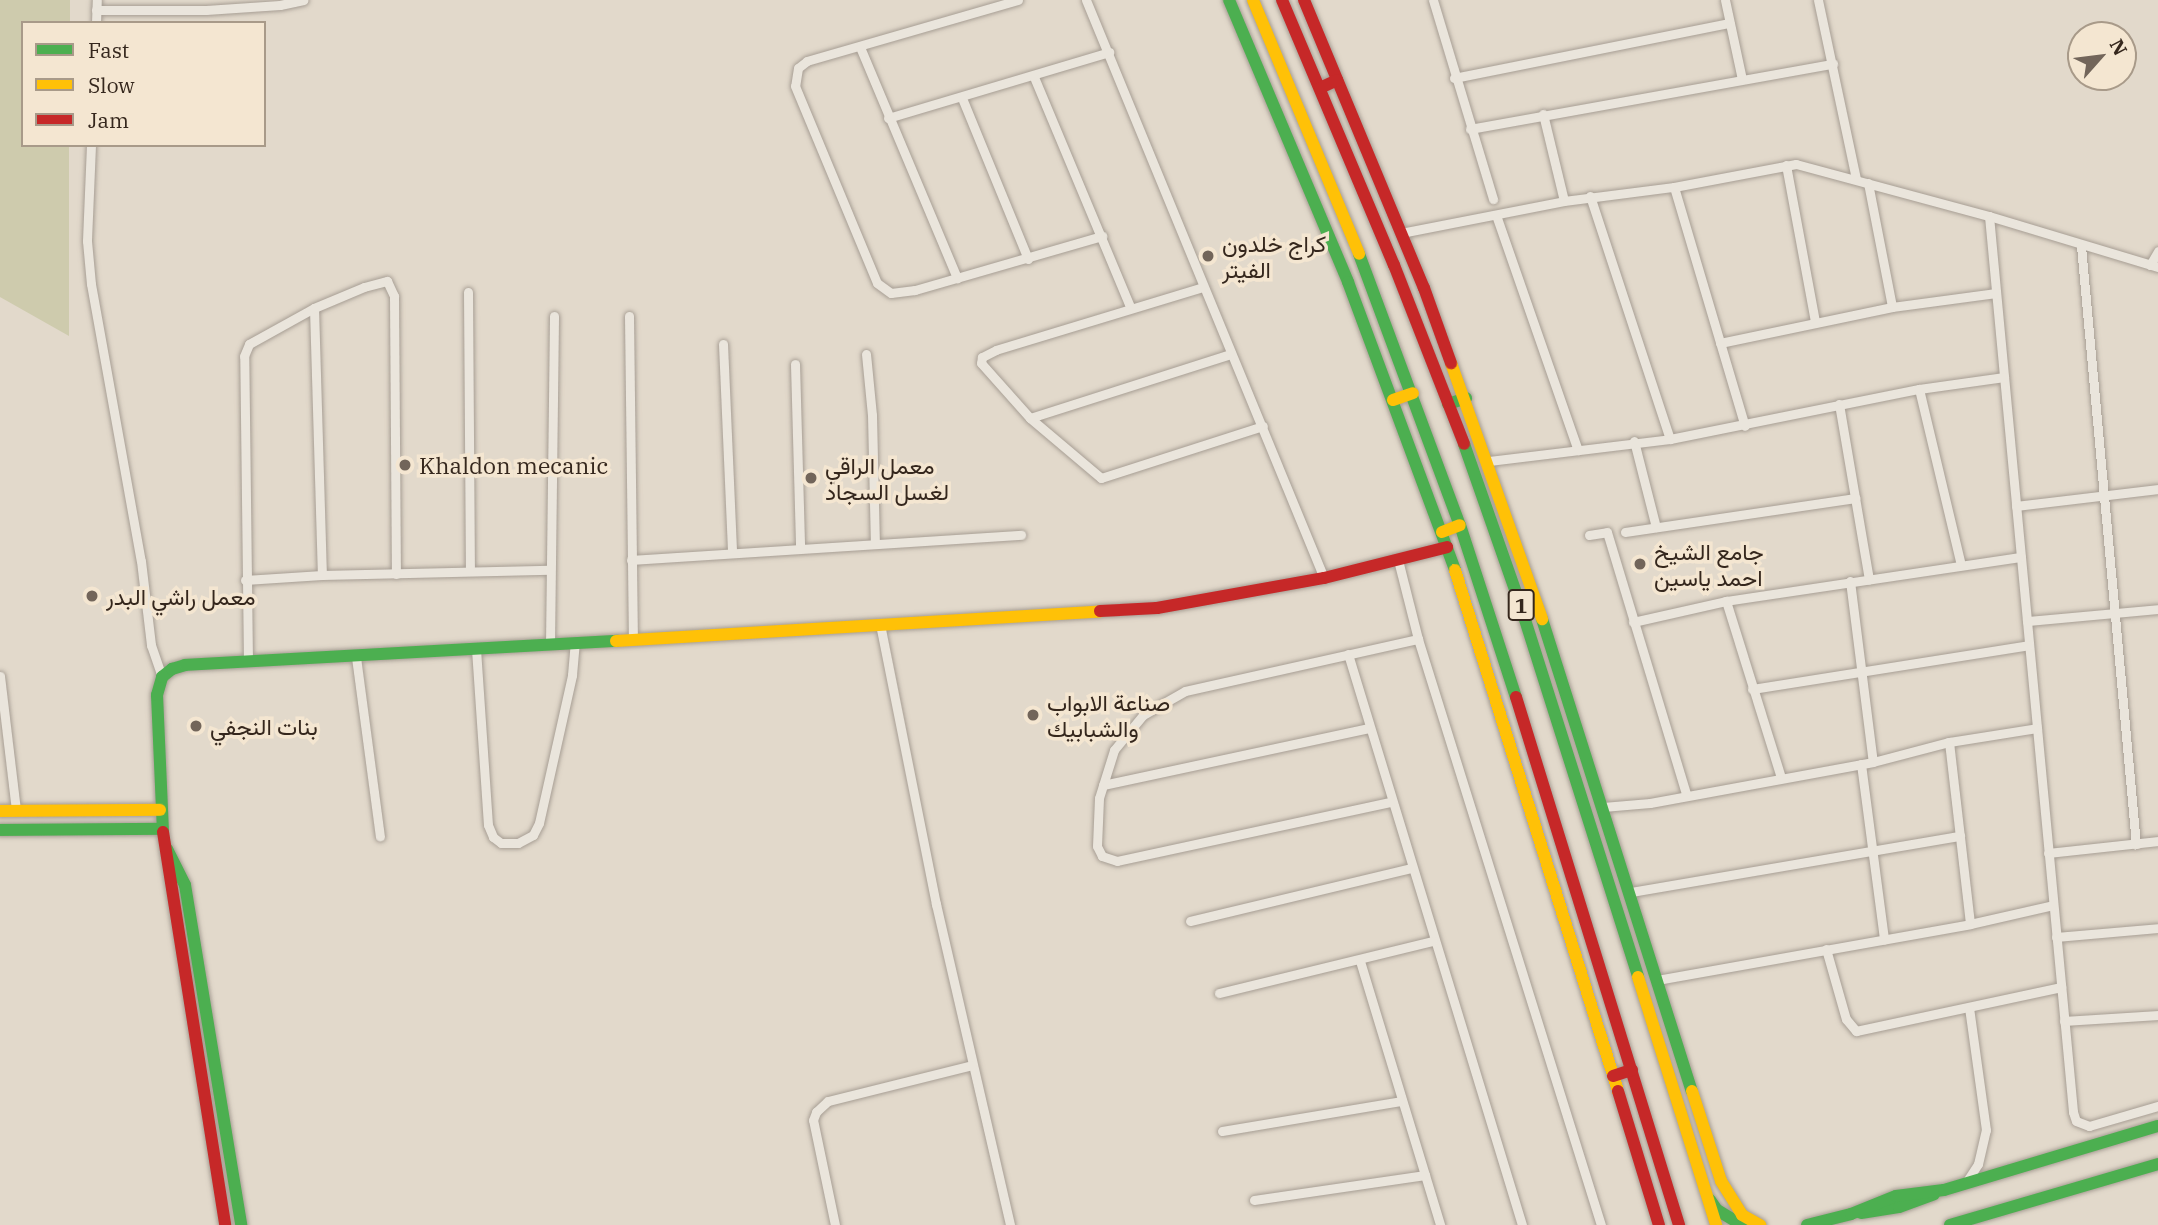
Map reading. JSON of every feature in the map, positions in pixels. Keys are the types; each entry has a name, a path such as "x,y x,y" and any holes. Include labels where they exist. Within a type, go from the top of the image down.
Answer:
{"main road":[{"path":"1229,0 1348,282 1466,598 1659,1225"},
{"name":"1","path":"1253,0 1367,273 1460,525 1523,715 1679,1225"},
{"name":"1","path":"1282,0 1394,265 1478,478 1716,1225"},
{"path":"1304,0 1401,233 1489,461 1537,599 1726,1192 1742,1215 1760,1225"},
{"path":"1320,88 1337,80"},
{"path":"1367,273 1394,265"},
{"path":"1393,400 1413,393"},
{"path":"1448,404 1466,398"},
{"path":"1441,532 1460,525"},
{"path":"225,1225 162,829 157,695 162,677 185,665 1157,608 1324,578 1447,547"},
{"path":"1520,604 1537,599"},
{"path":"0,811 160,810"},
{"path":"0,830 162,829"},
{"path":"164,844 185,885 241,1225"},
{"path":"1668,1069 1684,1064"},
{"path":"1613,1076 1632,1070"},
{"path":"1807,1225 1851,1214 1896,1196 1944,1190 2158,1126"},
{"path":"1950,1225 2157,1167"},
{"path":"1707,1194 1717,1210 1742,1225"}],"street":[{"path":"97,5 206,9 279,5 303,0"},
{"path":"1018,0 807,61 798,68 794,86 877,283 891,293 900,293 1028,259 1102,236"},
{"path":"1086,0 1324,578"},
{"path":"1433,0 1454,78 1493,200"},
{"path":"1725,0 1742,79"},
{"path":"1818,0 1856,179"},
{"path":"1454,78 1730,23"},
{"path":"860,47 957,278"},
{"path":"888,118 1034,77 1109,52"},
{"path":"1470,129 1833,64"},
{"path":"1034,77 1130,307"},
{"path":"962,98 1028,259"},
{"path":"1543,114 1564,201"},
{"path":"91,147 87,241 91,284 141,561 151,645 162,677"},
{"path":"1401,233 1590,196 1674,187 1796,164 1989,216 2154,266 2158,251"},
{"path":"1786,165 1815,321"},
{"path":"1868,183 1892,307"},
{"path":"1674,187 1745,426"},
{"path":"1590,196 1670,439"},
{"path":"1496,215 1578,450"},
{"path":"1989,216 2064,1021 2076,1121 2089,1126 2158,1106"},
{"path":"2081,246 2136,844"},
{"path":"248,662 244,356 249,344 314,309 364,287 387,281 394,296 396,573"},
{"path":"1203,287 1130,307 982,357 981,363 1030,418 1101,478 1262,426"},
{"path":"468,292 470,570"},
{"path":"1720,343 1892,307 1996,293"},
{"path":"314,309 322,575"},
{"path":"550,645 554,316"},
{"path":"629,316 633,639"},
{"path":"723,344 733,553"},
{"path":"866,354 872,415 875,544"},
{"path":"1030,418 1231,354"},
{"path":"795,364 800,548"},
{"path":"1489,461 1634,441 1670,439 1919,389 2004,377"},
{"path":"1919,389 1961,565"},
{"path":"1839,404 1870,579"},
{"path":"1634,441 1656,527"},
{"path":"2016,506 2158,489"},
{"path":"1625,532 1856,498"},
{"path":"1589,535 1607,532 1686,794"},
{"path":"631,560 1021,535"},
{"path":"1633,622 1726,601 2021,557"},
{"path":"1398,560 1418,639 1601,1225"},
{"path":"245,580 470,570 550,570"},
{"path":"1850,581 1873,762"},
{"path":"1726,601 1782,778"},
{"path":"2027,621 2158,609"},
{"path":"880,624 916,792 936,904 1010,1225"},
{"path":"1390,802 1117,861 1102,856 1097,846 1099,798 1114,750 1125,733 1143,715 1185,691 1418,639"},
{"path":"476,649 488,825 494,837 501,843 518,843 533,835 539,823 572,675 575,643"},
{"path":"1752,688 2029,645"},
{"path":"1348,654 1390,802 1521,1225"},
{"path":"356,657 380,836"},
{"path":"0,679 16,810"},
{"path":"1103,785 1368,727"},
{"path":"1604,807 1650,803 1686,794 1873,762 1949,742 2037,729"},
{"path":"1949,742 1970,924"},
{"path":"1861,764 1884,939"},
{"path":"1631,892 1960,836"},
{"path":"2048,852 2158,841"},
{"path":"1190,920 1411,868"},
{"path":"1657,980 1970,924 2053,905"},
{"path":"2056,937 2158,928"},
{"path":"1219,993 1360,961 1433,941"},
{"path":"1826,949 1846,1019 1856,1031 2061,987"},
{"path":"1360,961 1440,1225"},
{"path":"1965,1184 1978,1164 1986,1130 1969,1008"},
{"path":"2064,1021 2158,1015"},
{"path":"835,1225 813,1121 816,1112 828,1101 972,1065"},
{"path":"1222,1130 1401,1101"},
{"path":"1254,1200 1425,1175"}],"shaded area":[{"path":"0,0 70,0 70,21 21,21 21,147 69,147 69,336 0,297"}],"traffic: fast":[{"path":"1229,0 1348,282 1455,570"},
{"path":"1359,254 1460,525 1516,697"},
{"path":"1448,404 1466,398"},
{"path":"1464,444 1520,604 1638,977"},
{"path":"1542,619 1692,1091"},
{"path":"163,832 157,695 162,677 172,669 185,665 616,641"},
{"path":"0,830 162,829"},
{"path":"167,849 185,885 241,1225"},
{"path":"1807,1225 1851,1214 1896,1196 1944,1190 2158,1126"},
{"path":"1950,1225 2158,1164"},
{"path":"1861,1213 1899,1207 1934,1194"},
{"path":"1710,1200 1717,1210 1742,1225"}],"traffic: slow":[{"path":"1253,0 1359,254"},
{"path":"1451,363 1542,619"},
{"path":"1393,400 1413,393"},
{"path":"1442,532 1460,525"},
{"path":"1455,570 1618,1091"},
{"path":"616,641 1100,611"},
{"path":"0,811 160,810"},
{"path":"1638,977 1716,1225"},
{"path":"1692,1091 1721,1181 1742,1215 1760,1225"}],"traffic: jam":[{"path":"1282,0 1394,265 1464,444"},
{"path":"1304,0 1424,288 1451,363"},
{"path":"1320,88 1337,80"},
{"path":"1100,611 1157,608 1324,578 1447,547"},
{"path":"1516,697 1679,1225"},
{"path":"163,832 225,1225"},
{"path":"1613,1076 1632,1070"},
{"path":"1618,1091 1659,1225"}],"place":[{"name":"كراج خلدون الفيتر","path":"1208,256"},
{"name":"Khaldon mecanic","path":"405,465"},
{"name":"معمل الراقي لغسل السجاد","path":"811,478"},
{"name":"جامع الشيخ احمد ياسين","path":"1640,564"},
{"name":"معمل راشي البدر","path":"92,596"},
{"name":"صناعة الابواب والشبابيك","path":"1033,715"},
{"name":"بنات النجفي","path":"196,726"}]}
